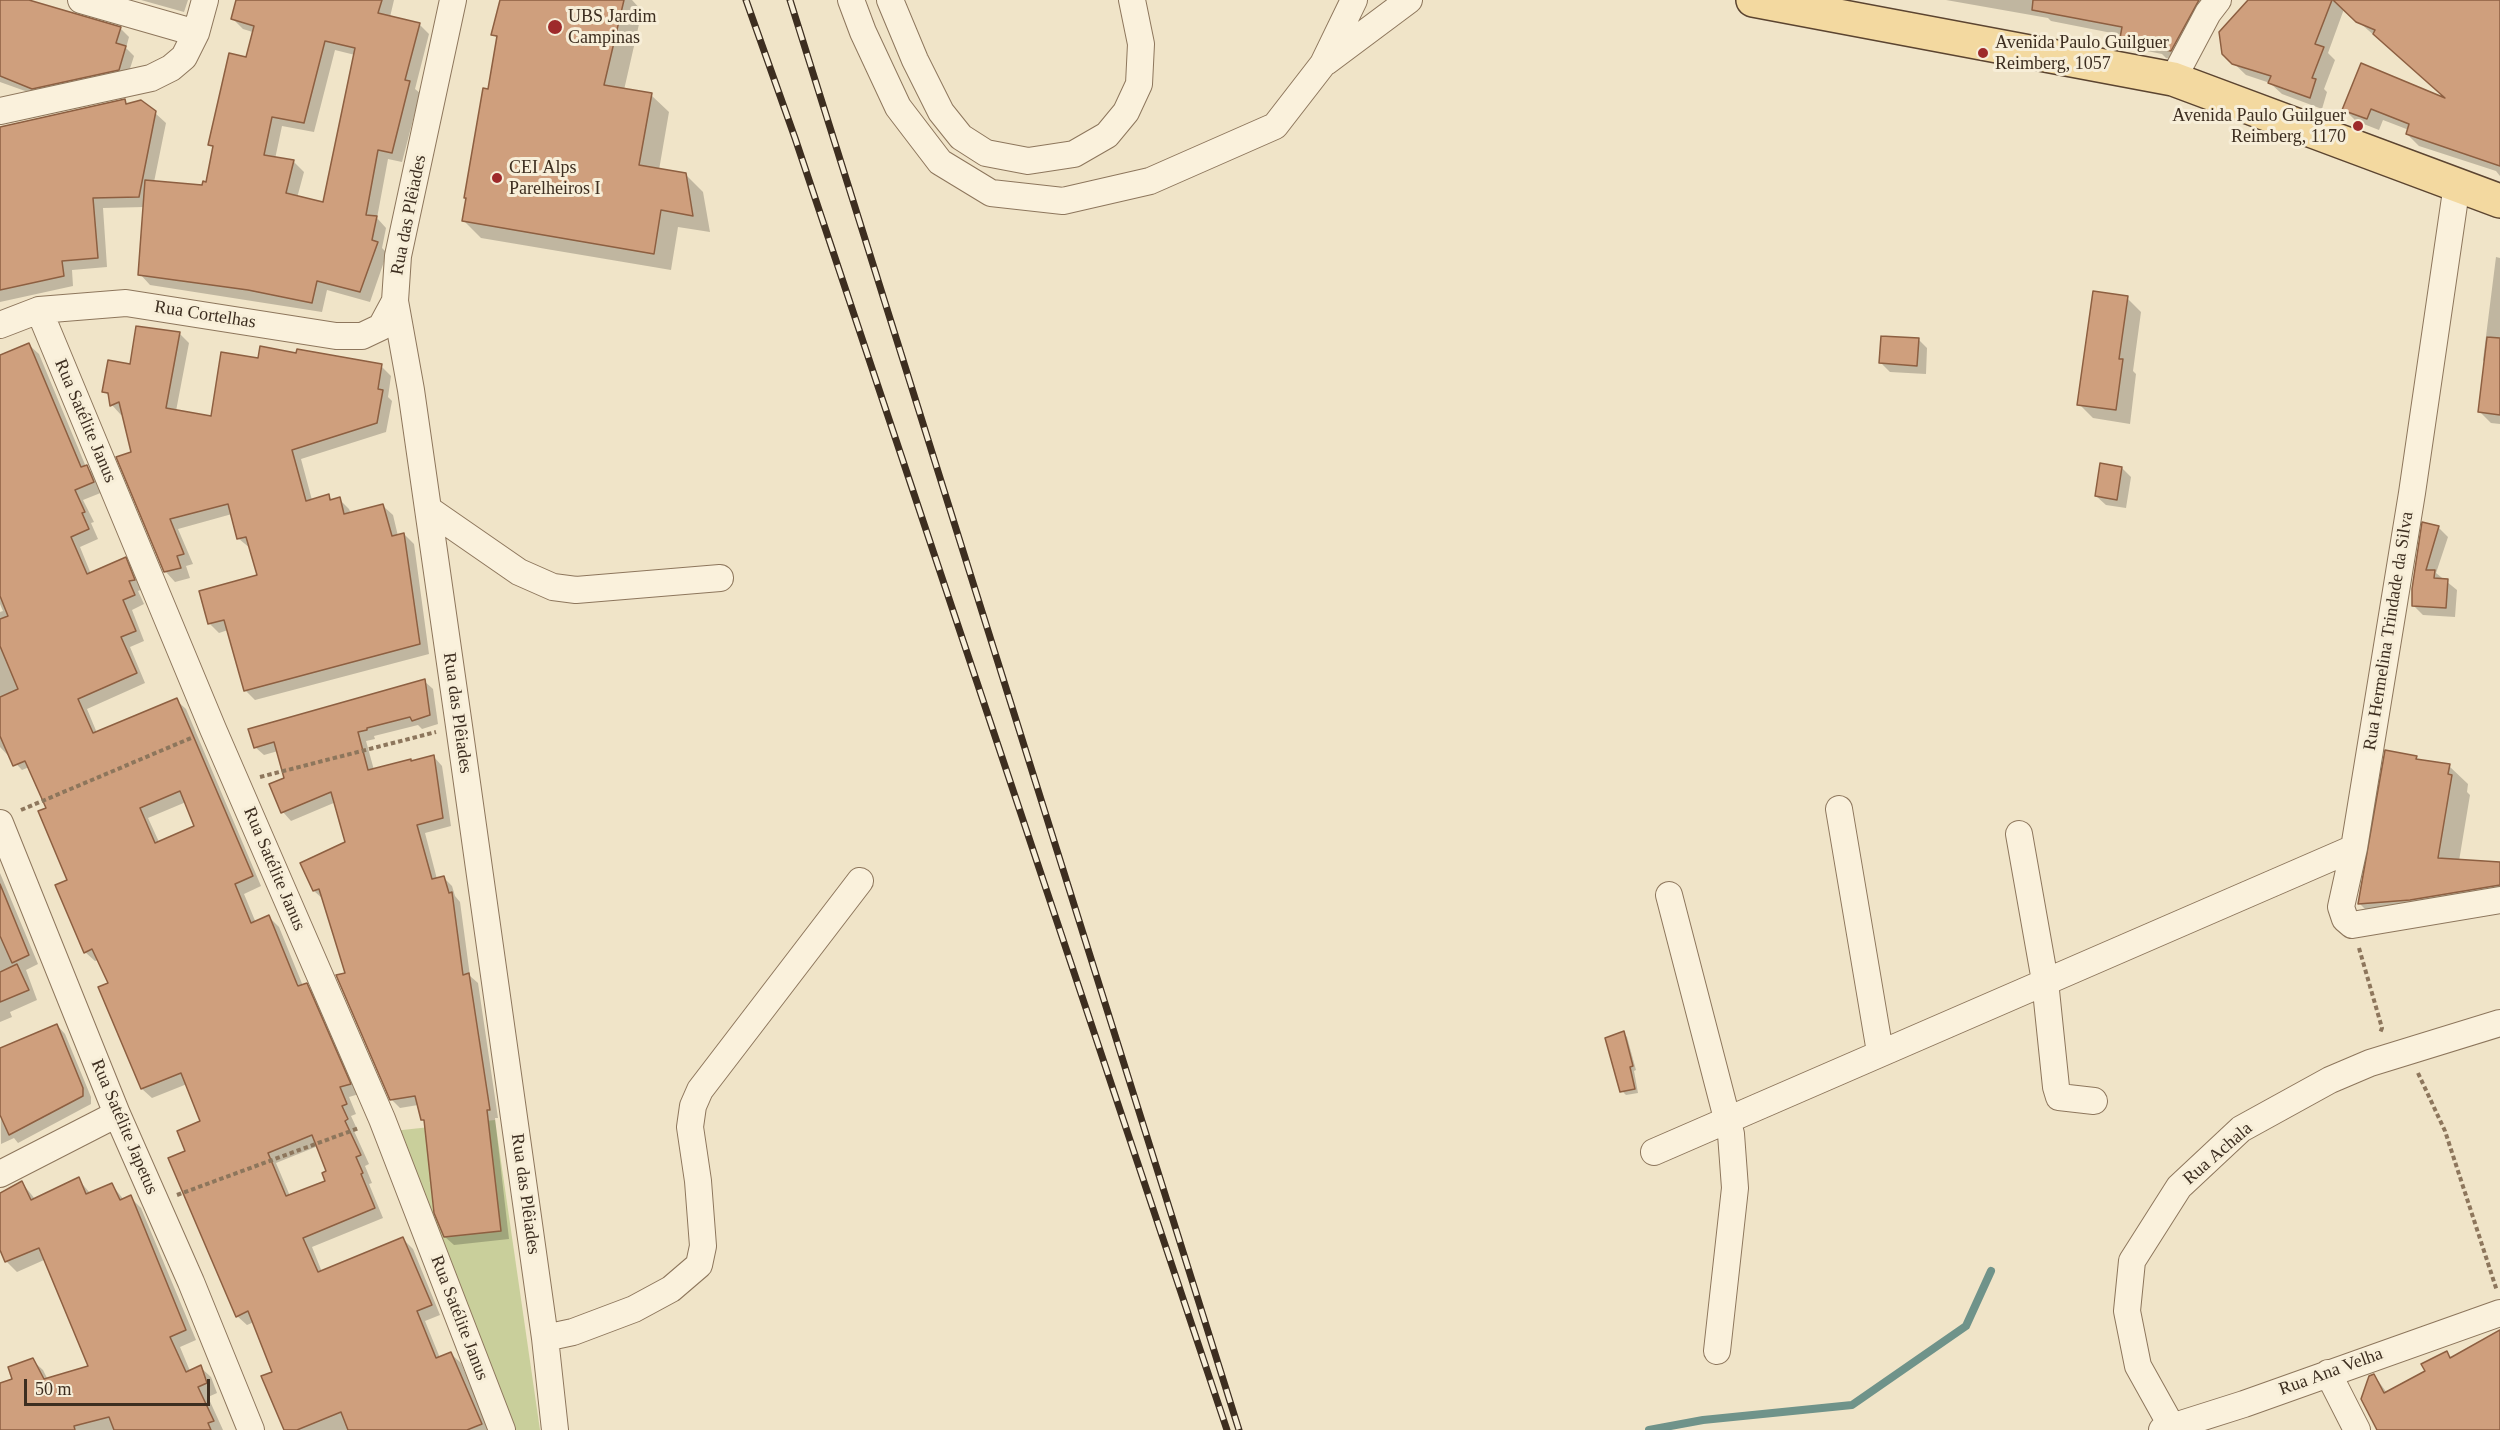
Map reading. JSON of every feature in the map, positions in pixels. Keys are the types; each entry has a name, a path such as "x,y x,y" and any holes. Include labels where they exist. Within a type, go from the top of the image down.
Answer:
{"main road":[{"path":"1753,0 2173,79 2500,201"}],"street":[{"path":"81,0 196,33"},
{"path":"0,111 150,78 171,68 184,57 196,33 205,0"},
{"name":"Rua das Plêiades","path":"453,0 398,256 395,301 411,390 459,726 545,1338 555,1430"},
{"path":"851,0 863,32 898,107 940,162 991,193 1063,201 1150,181 1275,126 1323,64 1354,0"},
{"path":"891,0 915,60 941,112 961,137 986,153 1028,161 1074,154 1107,135 1126,112 1139,84 1142,44 1132,0"},
{"path":"1323,64 1409,0"},
{"path":"2173,79 2218,0"},
{"name":"Rua Hermelina Trindade da Silva","path":"2352,925 2345,919 2341,907 2354,848 2412,493 2457,184"},
{"name":"Rua Cortelhas","path":"0,325 39,310 126,303 336,336 362,336 381,327 395,301"},
{"name":"Rua Satélite Janus","path":"39,310 213,729 382,1119 502,1430"},
{"path":"428,509 519,572 553,587 576,590 720,579"},
{"path":"1839,809 1880,1052"},
{"name":"Rua Satélite Japetus","path":"5,819 117,1114 251,1430"},
{"path":"2019,834 2045,981 2056,1088 2059,1097 2094,1101"},
{"path":"1654,1152 2354,848"},
{"path":"545,1338 573,1332 634,1309 671,1289 699,1265 703,1246 698,1181 690,1127 693,1106 700,1090 860,881"},
{"path":"1669,895 1731,1134 1736,1188 1717,1351"},
{"path":"2352,925 2500,900"},
{"name":"Rua Achala","path":"2167,1428 2138,1366 2127,1311 2132,1261 2179,1187 2241,1129 2330,1080 2370,1063 2500,1023"},
{"path":"0,1174 117,1114"},
{"name":"Rua Ana Velha","path":"2167,1428 2244,1404 2500,1313"},
{"path":"2328,1373 2357,1430"}],"path":[{"path":"237,783 459,726"},
{"path":"5,819 213,729"},
{"path":"2352,925 2382,1028 2370,1063"},
{"path":"2407,1053 2445,1131 2500,1302"},
{"path":"156,1203 382,1119"}],"green space":[{"path":"495,1120 540,1430 508,1430 393,1131"}],"building":[{"path":"0,0 29,0 121,27 116,43 126,46 119,70 32,89 0,76"},
{"path":"236,0 382,0 378,13 420,23 405,80 410,81 392,153 378,150 366,215 377,216 372,240 378,242 360,292 317,281 312,303 248,290 138,275 145,180 202,185 203,181 206,182 213,146 208,145 229,53 246,57 254,26 231,19","holes":["325,41 355,48 323,202 286,193 294,160 264,155 272,117 304,123"]},
{"path":"500,0 624,0 604,85 652,93 639,165 686,173 693,216 661,210 654,254 462,221 483,88 488,89 497,36 491,35"},
{"path":"2033,0 2199,0 2171,51 2153,48 2154,44 2120,38 2122,27 2032,10"},
{"path":"2248,0 2332,0 2315,44 2324,47 2312,78 2316,79 2310,98 2268,83 2271,76 2232,64 2222,54 2219,32"},
{"path":"2333,0 2500,0 2500,166 2406,134 2409,124 2371,109 2367,119 2342,110 2361,63 2445,98 2373,34 2375,30 2356,22"},
{"path":"125,99 126,104 141,100 156,111 139,197 93,198 98,258 62,261 64,276 0,290 0,127"},
{"path":"2093,291 2128,296 2119,359 2123,359 2116,410 2077,405"},
{"path":"136,326 180,332 166,408 211,416 221,352 258,358 260,346 296,353 297,349 382,364 378,389 383,390 377,423 292,450 306,501 329,494 330,500 340,497 344,514 383,504 392,536 404,533 420,644 244,691 224,620 208,624 199,591 257,575 246,537 237,539 228,504 170,519 184,554 177,556 181,568 164,572 116,457 131,452 119,402 110,406 108,393 102,392 108,360 130,364"},
{"path":"1881,336 1919,338 1917,366 1879,363"},
{"path":"2487,337 2500,338 2500,415 2478,412"},
{"path":"29,343 81,467 87,465 94,482 75,490 85,512 82,513 89,529 71,537 87,574 126,557 135,580 129,581 135,595 123,600 136,631 121,637 137,673 78,699 93,733 177,698 253,876 235,884 251,923 269,915 297,984 298,986 307,983 351,1084 340,1087 347,1104 342,1106 348,1119 345,1121 361,1155 356,1157 375,1208 303,1238 318,1272 403,1237 432,1305 417,1311 436,1358 451,1352 482,1424 467,1430 348,1430 341,1412 297,1430 284,1430 261,1376 272,1372 248,1311 236,1317 168,1158 185,1151 177,1131 200,1121 181,1073 141,1089 98,987 108,983 92,949 84,953 55,885 67,880 38,811 46,808 25,761 13,766 0,736 0,697 18,689 0,646 0,619 8,616 0,596 0,355","holes":["180,791 194,826 155,843 140,808","312,1135 326,1171 322,1173 325,1181 286,1196 268,1153"]},
{"path":"2100,463 2122,467 2117,500 2095,496"},
{"path":"2422,522 2439,526 2426,570 2435,570 2434,578 2448,579 2446,608 2412,606 2412,589"},
{"path":"425,679 430,715 412,721 410,717 358,732 368,770 434,755 443,818 417,825 432,879 444,876 449,893 452,892 463,975 469,973 490,1110 487,1110 501,1231 444,1237 434,1213 424,1120 421,1120 415,1096 390,1100 336,975 345,973 319,889 313,891 300,863 345,842 331,792 281,813 269,784 284,778 274,742 254,748 248,729"},
{"path":"2385,750 2417,756 2416,759 2450,764 2448,774 2452,775 2438,858 2500,862 2500,885 2410,900 2358,904"},
{"path":"0,884 29,955 12,963 0,936"},
{"path":"17,964 29,990 0,1002 0,972"},
{"path":"57,1024 83,1088 83,1096 9,1135 0,1115 0,1048"},
{"path":"1624,1031 1633,1066 1630,1067 1635,1089 1620,1092 1605,1038"},
{"path":"79,1177 86,1194 112,1183 120,1200 131,1195 186,1330 170,1337 186,1372 201,1365 207,1383 198,1387 214,1421 208,1423 211,1430 114,1430 109,1417 74,1426 75,1430 0,1430 0,1383 12,1379 8,1367 33,1358 44,1379 88,1366 39,1248 5,1262 0,1250 0,1193 22,1181 31,1200"},
{"path":"2500,1330 2500,1430 2377,1430 2361,1399 2369,1376 2374,1374 2384,1393 2425,1371 2421,1364 2447,1351 2450,1358"}],"waterway":[{"path":"1649,1430 1703,1420 1852,1405 1966,1326 1991,1271"}],"railway":[{"path":"746,0 795,138 1227,1430"},
{"path":"790,0 1239,1430"}],"place":[{"name":"UBS Jardim Campinas","path":"555,27"},
{"name":"Avenida Paulo Guilguer Reimberg, 1057","path":"1983,53"},
{"name":"Avenida Paulo Guilguer Reimberg, 1170","path":"2358,126"},
{"name":"CEI Alps Parelheiros I","path":"497,178"}]}
